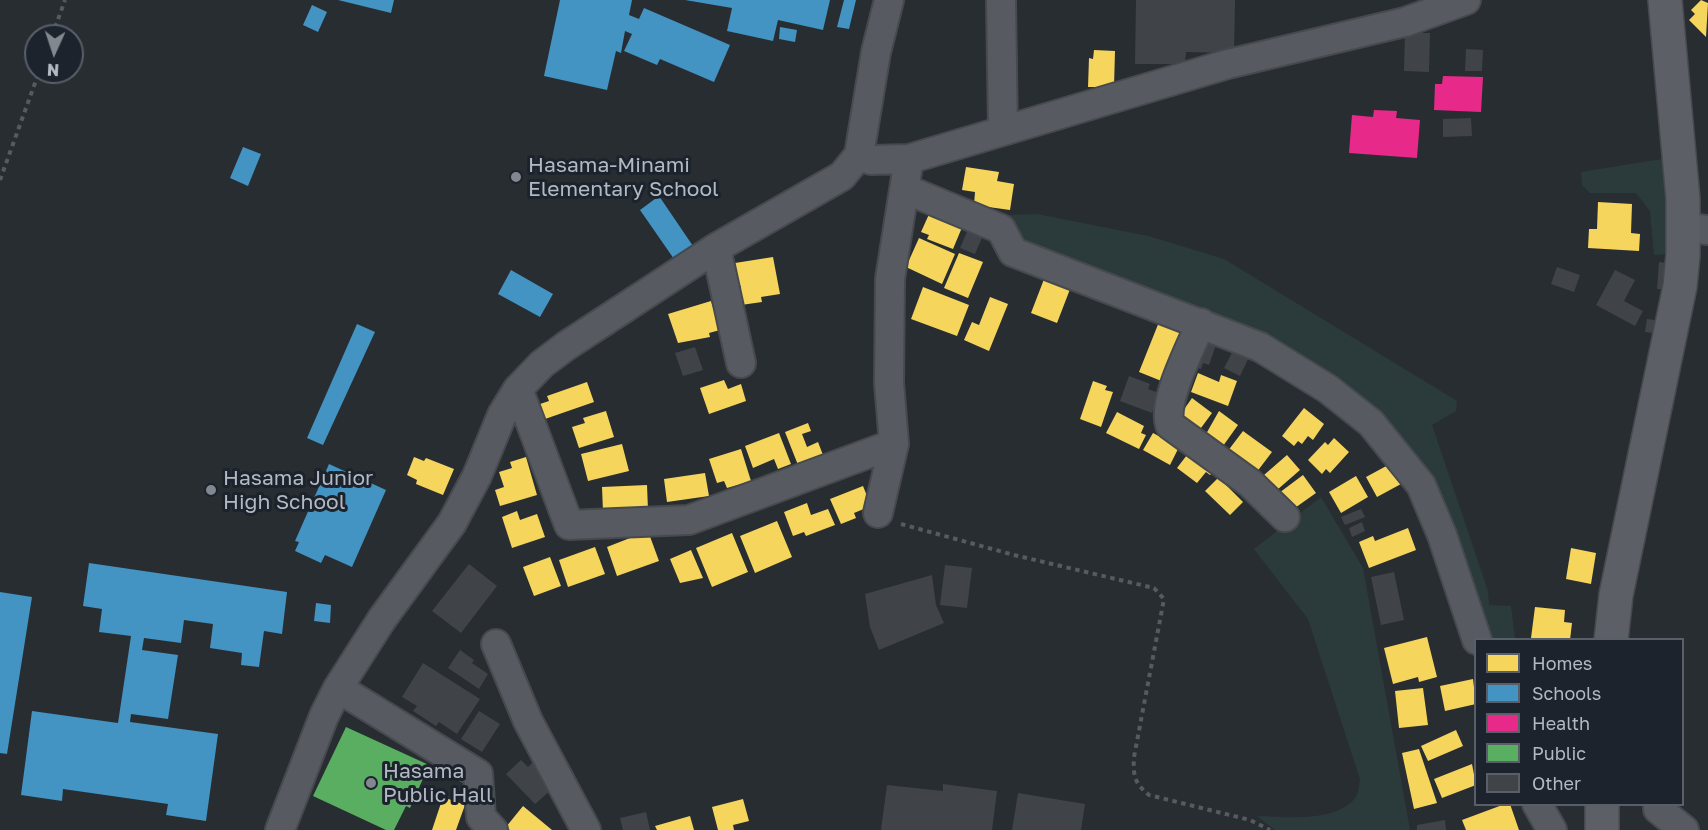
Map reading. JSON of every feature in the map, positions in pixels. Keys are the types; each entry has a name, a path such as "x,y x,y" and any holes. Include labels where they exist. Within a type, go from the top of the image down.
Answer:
{"street":[{"path":"280,830 324,716 338,688 382,619 452,523 477,476 502,415 518,389 542,364 566,346 716,248 842,176 859,155 876,52 889,0"},
{"path":"1001,0 1003,131"},
{"path":"859,155 872,160 909,159 1228,64 1405,22 1466,0"},
{"path":"1613,636 1616,595 1680,286 1696,228 1683,199 1665,0"},
{"path":"878,513 894,444 889,383 890,279 909,159"},
{"path":"904,189 1001,230 1012,252 1260,347 1328,389 1371,423 1421,485 1442,535 1477,638"},
{"path":"716,248 741,363"},
{"path":"1201,323 1170,401 1167,416 1170,425 1250,483 1285,517"},
{"path":"518,389 569,525 689,520 894,444"},
{"path":"495,644 528,721 586,830"},
{"path":"338,688 478,774 481,817 493,830"},
{"path":"1537,806 1552,830"},
{"path":"1602,806 1602,830"},
{"path":"1658,806 1658,809 1684,830"}],"path":[{"path":"56,24 65,0"},
{"path":"0,180 35,84"},
{"path":"878,513 904,525 1014,555 1154,588 1162,594 1164,599 1134,757 1133,773 1137,786 1149,795 1250,820 1270,830"}],"shaded area":[{"path":"1662,159 1669,211 1667,254 1654,255 1650,211 1636,193 1590,193 1582,185 1581,172"},
{"path":"1037,214 1148,236 1224,259 1457,401 1456,411 1432,425 1488,591 1489,605 1511,606 1515,638 1485,638 1375,415 1019,245 1005,215"},
{"path":"1321,497 1363,568 1410,830 1275,830 1257,816 1324,815 1347,805 1356,797 1358,790 1360,779 1308,619 1254,549"}],"building: Homes":[{"path":"1701,0 1708,3 1706,37 1689,20 1695,14 1691,10"},
{"path":"1094,50 1115,51 1114,87 1088,87 1089,58 1093,59"},
{"path":"966,167 999,172 997,181 1014,184 1010,210 974,205 975,192 962,190"},
{"path":"1598,202 1632,204 1631,233 1640,234 1639,251 1588,248 1589,229 1597,229"},
{"path":"930,212 963,225 953,249 927,239 929,235 921,232"},
{"path":"919,238 955,254 942,284 906,267"},
{"path":"959,253 983,262 968,298 944,288"},
{"path":"773,257 780,294 761,297 762,302 741,305 741,286 734,287 731,268 736,268 735,263"},
{"path":"1046,274 1072,284 1057,323 1031,313"},
{"path":"923,287 969,305 957,336 911,319"},
{"path":"990,297 1008,304 989,351 964,340 972,322 979,325"},
{"path":"711,301 720,330 709,333 710,337 678,343 668,314"},
{"path":"1159,322 1183,332 1164,382 1139,372"},
{"path":"1198,373 1219,382 1221,375 1237,381 1228,406 1191,392"},
{"path":"724,380 728,389 741,384 746,401 709,414 700,388"},
{"path":"1093,381 1107,386 1105,390 1113,392 1101,427 1080,419"},
{"path":"587,382 594,402 545,419 540,404 549,401 547,396"},
{"path":"1192,398 1212,413 1198,432 1178,418"},
{"path":"1304,408 1324,424 1313,440 1308,436 1302,444 1298,441 1294,446 1282,436"},
{"path":"606,411 614,437 579,448 572,427 585,423 583,418"},
{"path":"1219,411 1238,425 1223,446 1206,434"},
{"path":"1117,412 1144,426 1141,433 1146,435 1139,449 1106,433"},
{"path":"808,423 811,431 802,434 807,447 818,442 823,455 798,465 785,432"},
{"path":"1243,431 1272,452 1256,473 1227,452"},
{"path":"779,433 791,464 778,469 774,459 753,468 745,446"},
{"path":"1153,433 1179,447 1170,465 1143,450"},
{"path":"1334,438 1349,452 1330,473 1326,469 1322,474 1308,460 1325,442 1328,445"},
{"path":"622,444 629,471 588,481 581,454"},
{"path":"741,449 751,481 727,488 724,481 717,483 709,459"},
{"path":"1190,451 1215,470 1210,475 1206,472 1197,483 1177,468"},
{"path":"1287,455 1300,470 1277,490 1264,475"},
{"path":"414,457 424,461 426,458 454,469 443,495 416,484 417,480 407,475"},
{"path":"526,457 537,495 500,506 495,490 504,487 499,472 512,468 510,462"},
{"path":"1390,464 1401,484 1377,497 1366,477"},
{"path":"705,473 709,496 667,502 664,479"},
{"path":"1223,473 1230,481 1226,485 1243,502 1230,515 1205,491"},
{"path":"1303,475 1316,493 1292,510 1279,493"},
{"path":"1356,476 1368,497 1341,513 1329,492"},
{"path":"647,485 648,510 603,512 602,487"},
{"path":"863,486 871,506 854,513 856,518 841,524 830,499"},
{"path":"807,503 811,515 828,509 835,525 806,536 804,532 793,536 784,512"},
{"path":"517,511 520,520 537,514 545,537 512,548 502,517"},
{"path":"777,521 792,557 755,573 740,536"},
{"path":"1408,528 1416,550 1369,568 1359,542 1373,536 1375,541"},
{"path":"648,531 659,561 617,576 607,547"},
{"path":"732,533 748,572 712,587 696,548"},
{"path":"595,547 605,574 568,587 559,560"},
{"path":"1571,548 1596,553 1591,584 1566,579"},
{"path":"691,550 703,578 680,583 670,559"},
{"path":"550,557 561,586 534,596 523,567"},
{"path":"1535,607 1565,610 1564,622 1572,623 1570,638 1531,638"},
{"path":"1427,637 1437,677 1419,682 1418,677 1393,684 1384,648"},
{"path":"1473,679 1474,704 1445,711 1440,686"},
{"path":"1423,688 1428,725 1399,728 1395,691"},
{"path":"1456,730 1463,746 1428,761 1421,746"},
{"path":"1419,749 1437,803 1414,809 1402,753"},
{"path":"1472,764 1474,786 1442,798 1434,779"},
{"path":"443,797 465,805 456,830 432,830"},
{"path":"743,799 749,821 733,825 734,830 718,830 712,807"},
{"path":"523,806 552,830 510,830 506,827"},
{"path":"1500,806 1511,806 1519,830 1466,830 1462,820"},
{"path":"690,816 694,830 657,830 655,826"}],"building: Schools":[{"path":"338,0 394,0 391,13"},
{"path":"560,0 632,0 629,15 639,19 644,8 730,45 714,82 660,59 657,65 624,51 632,34 625,31 621,53 616,51 607,90 544,76"},
{"path":"685,0 830,0 823,30 778,20 773,41 727,31 732,8"},
{"path":"844,0 856,0 849,29 837,27"},
{"path":"312,5 327,12 318,32 303,25"},
{"path":"780,27 797,30 795,42 779,39"},
{"path":"243,147 261,154 248,186 230,178"},
{"path":"659,196 693,246 674,259 640,210"},
{"path":"511,270 553,294 540,317 498,294"},
{"path":"357,324 375,332 323,445 307,438"},
{"path":"329,464 386,490 352,567 325,555 321,563 295,551 299,542 295,541"},
{"path":"89,563 287,592 282,634 264,631 259,667 241,665 242,653 210,648 213,624 184,620 181,643 144,638 142,650 178,655 168,719 131,714 130,722 218,734 206,821 166,815 168,804 63,789 62,801 21,795 32,711 118,723 131,636 99,632 102,609 83,606"},
{"path":"0,592 32,597 7,754 0,753"},
{"path":"316,603 331,605 330,623 314,621"}],"building: Health":[{"path":"1443,76 1483,77 1481,112 1434,110 1435,84 1442,84"},
{"path":"1374,110 1397,111 1396,118 1420,120 1417,158 1349,153 1352,115 1373,117"}],"building: Public":[{"path":"346,727 429,765 410,808 406,806 394,830 386,830 313,796"}],"building: Other":[{"path":"1136,0 1235,0 1234,53 1186,52 1185,64 1135,64"},
{"path":"1405,33 1430,33 1429,72 1404,71"},
{"path":"1466,49 1483,50 1482,71 1465,71"},
{"path":"1471,118 1472,136 1443,137 1443,119"},
{"path":"969,227 984,233 975,254 960,248"},
{"path":"1659,262 1667,263 1665,289 1657,289"},
{"path":"1557,267 1580,275 1574,292 1551,284"},
{"path":"1615,270 1635,280 1624,301 1643,311 1635,326 1596,305"},
{"path":"1647,319 1655,320 1653,333 1645,332"},
{"path":"1202,341 1216,345 1209,365 1203,363 1201,369 1193,366"},
{"path":"1236,345 1251,353 1240,376 1224,368"},
{"path":"695,347 703,370 683,376 675,353"},
{"path":"1129,376 1150,384 1148,389 1159,393 1152,413 1120,401"},
{"path":"1361,509 1365,517 1345,525 1341,517"},
{"path":"1362,522 1365,531 1352,537 1349,528"},
{"path":"469,564 497,586 461,633 432,611"},
{"path":"945,565 972,568 967,608 940,605"},
{"path":"1394,572 1404,620 1381,625 1371,577"},
{"path":"932,575 936,605 944,623 879,650 870,627 865,594"},
{"path":"460,650 474,660 472,663 488,674 479,689 448,668"},
{"path":"423,663 480,699 457,734 439,722 436,726 413,711 417,706 402,697"},
{"path":"479,711 500,724 482,752 461,739"},
{"path":"521,760 528,767 533,762 546,776 541,780 551,790 535,804 506,774"},
{"path":"943,784 997,791 992,830 881,830 887,785 943,791"},
{"path":"1018,793 1085,804 1081,830 1012,830"},
{"path":"646,812 650,830 623,830 620,818"},
{"path":"1445,820 1446,830 1417,830 1417,825"}],"place":[{"name":"Hasama-Minami Elementary School","path":"516,177"},
{"name":"Hasama Junior High School","path":"211,490"},
{"name":"Hasama Public Hall","path":"371,783"}]}
